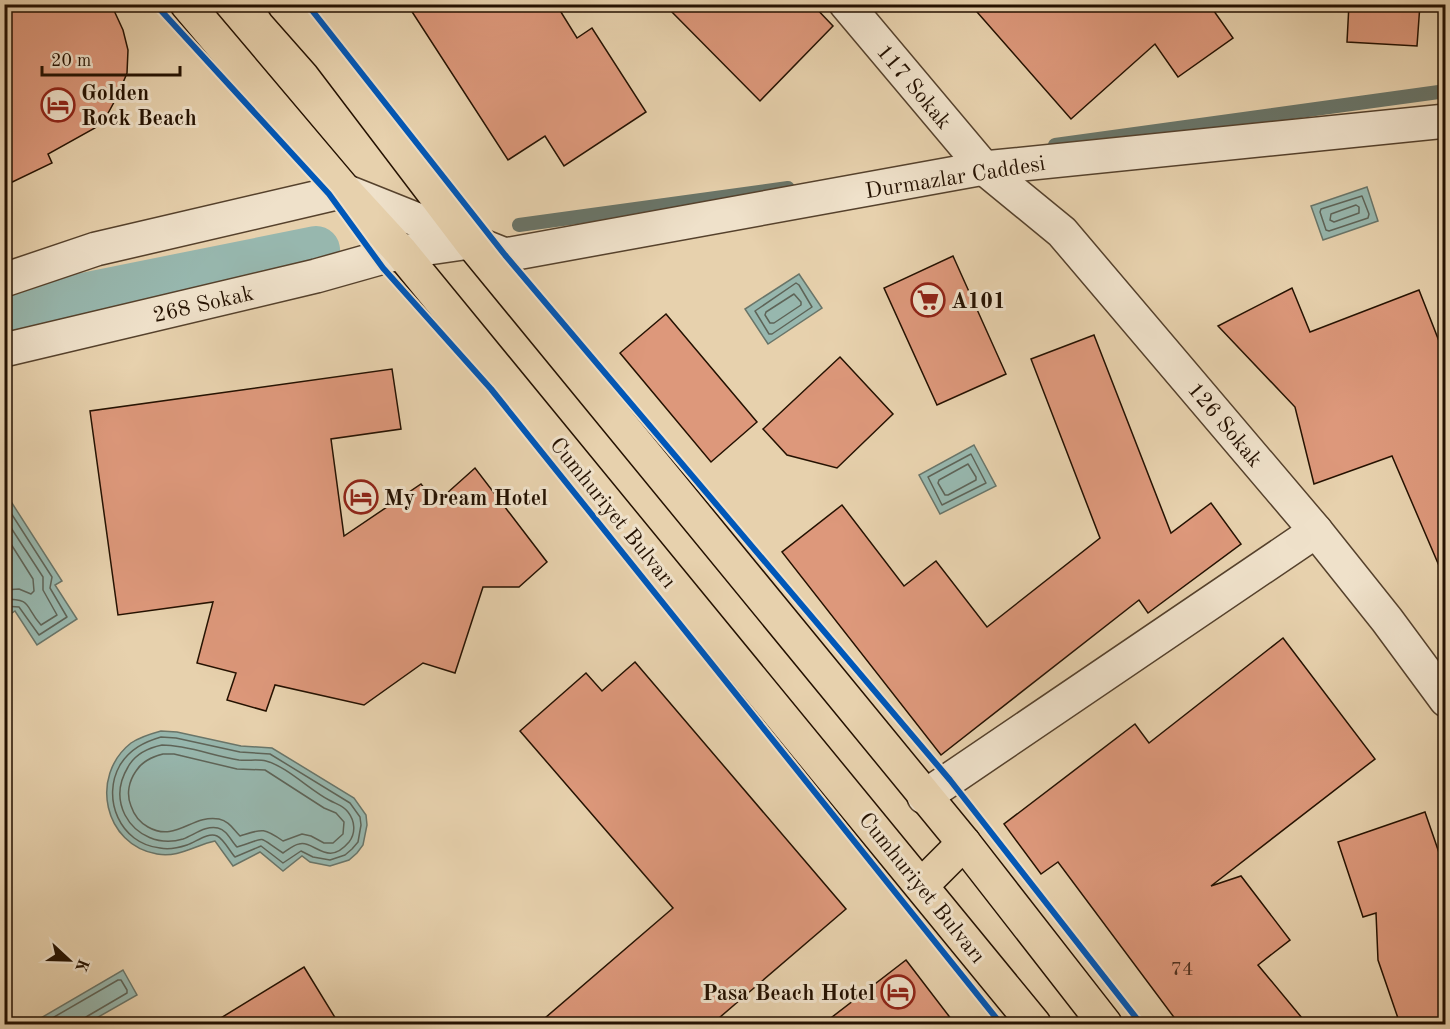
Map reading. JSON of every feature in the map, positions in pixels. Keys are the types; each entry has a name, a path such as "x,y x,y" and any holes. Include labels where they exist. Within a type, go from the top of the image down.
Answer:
{"main road":[{"name":"Cumhuriyet Bulvarı","path":"187,4 345,191 401,252 1034,1024"},
{"path":"284,4 329,55 471,242 963,843 1105,1024"},
{"path":"922,885 963,843"}],"street":[{"name":"117 Sokak","path":"846,4 984,168"},
{"name":"Durmazlar Caddesi","path":"345,191 505,255 984,168 1446,121"},
{"name":"126 Sokak","path":"984,168 1062,232 1316,531 1387,620 1446,700"},
{"path":"4,280 96,249 345,191"},
{"name":"268 Sokak","path":"4,350 316,276 401,252 471,242"},
{"path":"924,797 1316,531"}],"water":[{"path":"1367,187 1378,221 1323,240 1311,206"},
{"path":"799,274 822,308 768,344 745,309"},
{"path":"974,445 996,486 940,514 919,475"},
{"path":"10,500 62,581 55,585 77,619 37,645 15,611 9,615 5,608 5,504"},
{"path":"161,731 177,732 241,746 272,748 354,798 366,815 367,825 363,845 349,860 330,866 310,862 302,856 283,871 260,852 233,866 215,841 180,853 165,855 139,848 125,838 114,824 108,808 107,790 110,773 118,757 131,743"},
{"path":"123,970 137,995 86,1024 35,1024 34,1022"}],"building":[{"name":"Golden Rock Beach","path":"4,4 111,4 123,30 128,50 127,73 107,115 95,128 48,154 52,163 4,186"},
{"path":"407,4 556,4 577,38 592,28 646,112 564,166 545,136 508,160"},
{"path":"664,4 812,4 833,26 760,101"},
{"path":"970,4 1209,4 1233,38 1178,77 1155,44 1071,119"},
{"path":"1349,4 1420,4 1417,46 1347,42"},
{"path":"953,256 1006,374 937,405 884,288"},
{"path":"1292,288 1310,332 1419,290 1446,359 1446,582 1392,456 1314,484 1295,407 1218,326"},
{"path":"666,314 757,422 711,462 620,353"},
{"path":"1094,335 1171,533 1211,503 1241,544 1148,613 1139,600 941,755 782,552 842,505 904,586 936,561 987,627 1100,538 1031,359"},
{"path":"840,357 893,414 837,468 787,455 763,429"},
{"path":"392,369 401,429 331,439 344,536 421,484 436,503 475,468 547,562 519,587 483,587 455,673 423,663 364,705 275,685 266,711 227,700 236,673 197,663 213,602 118,615 90,411"},
{"path":"1283,638 1375,759 1211,886 1241,876 1290,940 1258,965 1307,1024 1179,1024 1058,862 1041,874 1004,824 1135,724 1149,743"},
{"path":"635,662 846,909 712,1024 538,1024 673,908 520,731 586,673 602,691"},
{"path":"1425,812 1446,873 1446,1024 1400,1024 1378,960 1376,913 1363,917 1338,842"},
{"name":"Pasa Beach Hotel","path":"906,960 955,1024 823,1024"},
{"path":"304,967 339,1024 211,1024"}],"waterway":[{"path":"1055,145 1446,91"},
{"path":"519,225 788,188"},
{"path":"4,313 316,250"}],"cycle path":[{"path":"155,4 329,194 383,268 491,389 1001,1024"},
{"path":"307,4 505,255 950,780 1141,1024"}],"place":[{"name":"Golden Rock Beach","path":"58,105"},
{"name":"A101","path":"928,300"},
{"name":"My Dream Hotel","path":"361,497"},
{"name":"Pasa Beach Hotel","path":"898,992"}]}
